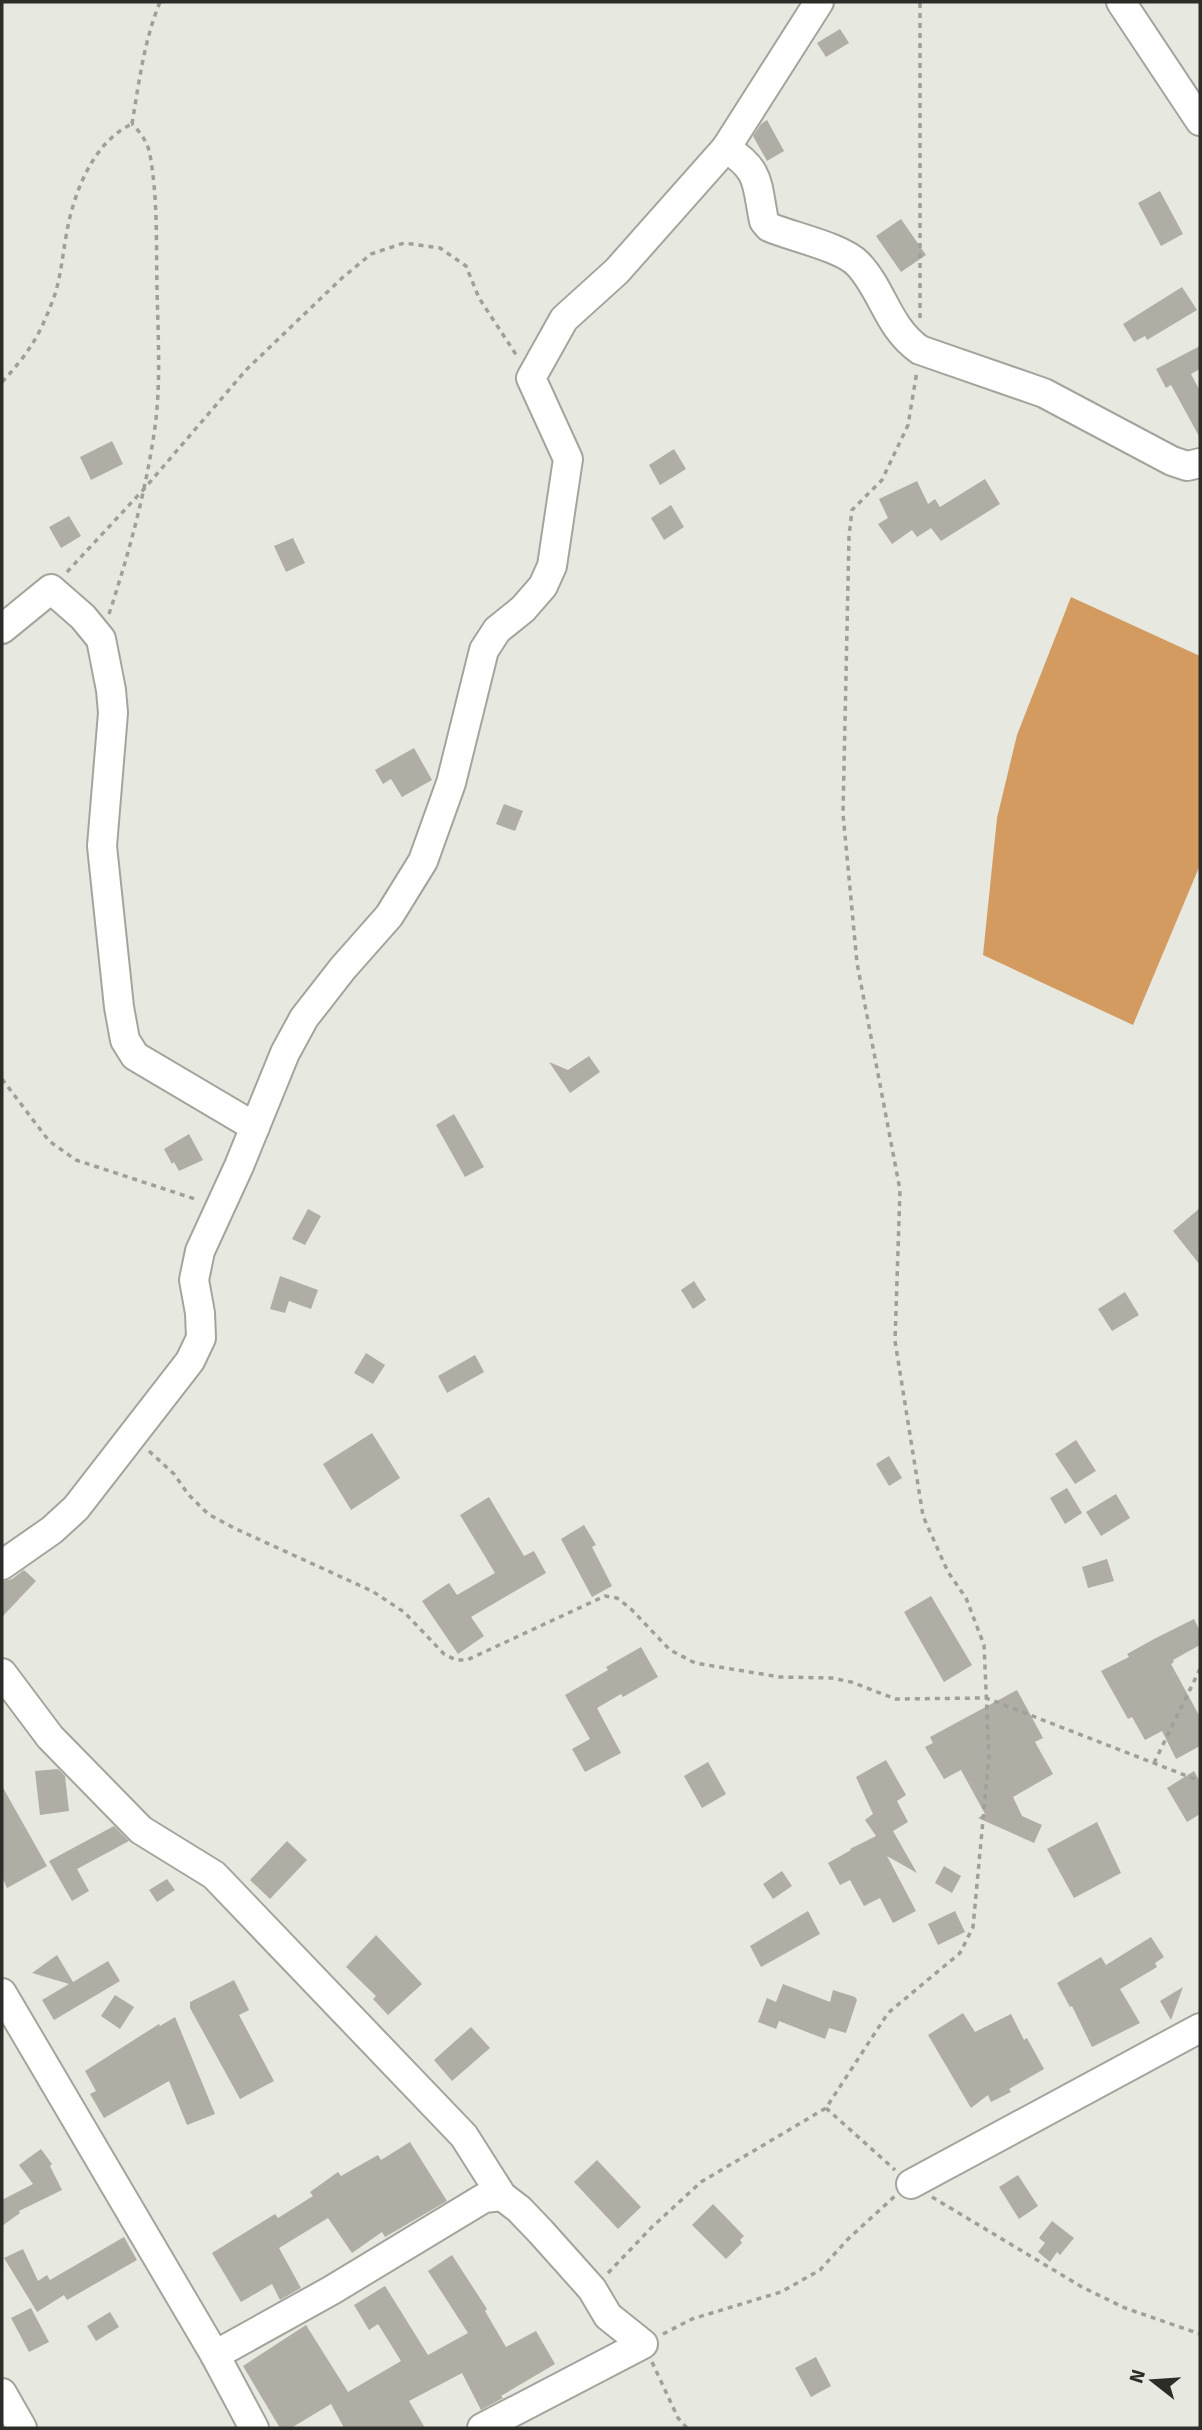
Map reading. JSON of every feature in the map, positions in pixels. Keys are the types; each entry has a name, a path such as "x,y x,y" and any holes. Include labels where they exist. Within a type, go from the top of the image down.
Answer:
{"street":[{"path":"2,1565 52,1530 76,1508 183,1371 201,1338 194,1280 200,1251 285,1053 303,1018 389,916 423,861 451,783 484,650 497,630 523,609 543,586 552,566 568,459 531,378 564,319 617,271 726,148 819,2"},
{"path":"1121,2 1200,121"},
{"path":"726,148 750,166 755,175 764,221 769,227 843,254 856,262 906,341 920,351 1044,393 1172,461 1187,466 1200,463"},
{"path":"2,629 51,589 83,617 101,639 113,713 102,846 125,1040 135,1056 255,1128"},
{"path":"2,1673 50,1737 141,1830 214,1875 464,2136 502,2196 541,2232 592,2290 608,2316 643,2344 482,2428"},
{"path":"2,1993 215,2355 254,2428"},
{"path":"911,2184 1200,2028"},
{"path":"215,2355 332,2290 484,2198 502,2196"},
{"path":"2,2393 22,2428"}],"path":[{"path":"132,124 142,61 160,2"},
{"path":"592,2290 652,2227 701,2182 826,2108 888,2013 960,1953 973,1927 989,1756 984,1645 966,1598 948,1572 923,1516 920,1502 895,1341 900,1190 857,963 843,814 849,536 852,510 882,480 908,425 920,351 920,2"},
{"path":"2,382 33,346 52,304 62,271 67,230 78,194 99,151 121,129 132,124"},
{"path":"101,639 128,558 144,489 155,426 159,377 156,231 150,154 142,134 132,124"},
{"path":"51,589 144,489 246,370 342,278 371,254 404,243 440,248 466,266 479,298 531,378"},
{"path":"2,1079 49,1141 76,1160 219,1207"},
{"path":"133,1436 174,1474 188,1494 208,1514 372,1591 404,1612 444,1654 456,1660 467,1660 605,1596 617,1598 670,1650 695,1663 780,1677 832,1678 851,1682 896,1699 986,1698 1200,1781"},
{"path":"1154,1763 1200,1669"},
{"path":"826,2108 911,2184 1083,2287 1125,2308 1199,2332"},
{"path":"687,2428 678,2418 643,2344 692,2319 781,2292 820,2270 848,2239 894,2196 911,2184"}],"shaded area":[{"path":"1071,597 1200,656 1200,865 1133,1025 983,955 997,818 1017,735"}],"building":[{"path":"840,29 849,43 826,57 817,43"},
{"path":"767,120 784,151 767,161 753,136"},
{"path":"1160,191 1183,234 1161,246 1138,203"},
{"path":"901,219 926,255 901,272 876,236"},
{"path":"1182,287 1197,310 1147,340 1145,336 1134,342 1123,324"},
{"path":"1200,346 1200,369 1191,374 1200,391 1200,438 1171,385 1166,388 1156,369"},
{"path":"112,441 123,464 91,480 80,457"},
{"path":"674,449 686,469 660,485 649,465"},
{"path":"985,479 1000,504 941,541 931,528 917,537 912,530 892,544 878,524 888,518 879,499 917,481 928,504 935,499 940,507"},
{"path":"671,505 684,527 664,540 651,518"},
{"path":"69,516 81,536 61,548 49,527"},
{"path":"293,538 305,563 286,572 274,546"},
{"path":"414,748 432,780 402,797 391,779 383,784 375,770"},
{"path":"504,804 523,811 515,831 496,824"},
{"path":"589,1056 600,1072 570,1093 549,1062 568,1070"},
{"path":"454,1114 484,1167 465,1177 436,1125"},
{"path":"189,1134 203,1160 179,1171 164,1149"},
{"path":"1200,1208 1200,1265 1173,1231"},
{"path":"308,1209 321,1216 305,1245 292,1239"},
{"path":"280,1276 318,1290 311,1309 289,1301 285,1313 270,1309"},
{"path":"694,1281 706,1300 693,1309 681,1290"},
{"path":"1125,1292 1139,1315 1112,1331 1098,1309"},
{"path":"366,1353 385,1365 373,1384 354,1373"},
{"path":"475,1355 484,1372 447,1393 438,1376"},
{"path":"372,1433 400,1478 351,1510 323,1464"},
{"path":"1076,1440 1096,1471 1075,1484 1055,1454"},
{"path":"889,1456 902,1478 889,1486 876,1464"},
{"path":"1067,1488 1082,1513 1065,1524 1050,1498"},
{"path":"1116,1494 1130,1518 1101,1536 1086,1512"},
{"path":"489,1497 524,1556 534,1551 546,1573 471,1617 484,1636 458,1654 422,1601 449,1583 457,1595 495,1573 460,1515"},
{"path":"584,1525 596,1545 592,1547 612,1586 592,1597 561,1539"},
{"path":"1107,1559 1114,1581 1088,1588 1082,1567"},
{"path":"24,1570 36,1581 2,1617 2,1581 12,1579"},
{"path":"931,1596 972,1665 944,1682 904,1612"},
{"path":"1194,1619 1200,1631 1200,1645 1173,1660 1171,1664 1200,1717 1200,1746 1176,1759 1162,1731 1145,1740 1132,1717 1128,1719 1101,1671 1129,1657 1127,1654"},
{"path":"641,1647 658,1677 597,1708 621,1753 585,1772 572,1749 590,1739 565,1695"},
{"path":"1017,1690 1043,1738 1035,1742 1053,1774 1013,1797 1022,1816 1042,1825 1034,1843 978,1818 985,1814 961,1770 944,1779 925,1747 933,1743 930,1737"},
{"path":"886,1760 906,1795 897,1801 908,1822 893,1831 917,1873 887,1856 916,1911 893,1923 880,1898 864,1906 850,1880 840,1885 828,1863 876,1836 865,1820 873,1814 856,1777"},
{"path":"708,1762 726,1794 702,1808 684,1776"},
{"path":"58,1769 65,1776 69,1811 40,1815 35,1771"},
{"path":"1194,1771 1200,1782 1200,1814 1187,1822 1167,1788"},
{"path":"2,1786 47,1866 7,1888 2,1877"},
{"path":"1097,1822 1121,1873 1074,1898 1047,1849"},
{"path":"114,1826 129,1841 77,1869 89,1891 72,1901 49,1861"},
{"path":"287,1841 307,1860 270,1899 250,1880"},
{"path":"944,1866 961,1876 952,1893 935,1883"},
{"path":"782,1871 792,1886 773,1899 763,1884"},
{"path":"167,1879 175,1890 157,1902 149,1890"},
{"path":"808,1911 820,1934 761,1967 750,1946"},
{"path":"955,1911 965,1932 938,1945 928,1924"},
{"path":"376,1935 422,1984 388,2015 373,1999 376,1996 346,1967"},
{"path":"1151,1937 1164,1957 1155,1963 1157,1967 1120,1989 1140,2023 1092,2047 1072,2006 1070,2007 1057,1983 1101,1957 1106,1965"},
{"path":"57,1955 73,1982 108,1961 120,1981 54,2020 42,2000 69,1984 32,1973"},
{"path":"234,1980 249,2010 239,2015 274,2081 240,2099 190,2008 190,2002"},
{"path":"783,1984 830,2002 833,1990 855,1997 857,2000 846,2033 829,2028 825,2039 779,2021 776,2029 758,2022 767,1998 776,2002"},
{"path":"1183,1987 1171,2020 1160,2001"},
{"path":"115,1995 134,2007 120,2029 101,2016"},
{"path":"963,2013 975,2032 1011,2014 1024,2040 1027,2038 1044,2069 1009,2089 1011,2092 991,2102 988,2095 971,2108 928,2035"},
{"path":"175,2017 215,2114 187,2125 169,2081 104,2118 90,2094 96,2091 85,2071 159,2024 160,2026"},
{"path":"471,2027 490,2048 452,2081 434,2060"},
{"path":"410,2142 447,2201 385,2237 382,2232 352,2253 328,2218 279,2248 301,2288 280,2300 272,2284 241,2302 212,2253 275,2214 278,2218 313,2196 310,2192 338,2172 341,2176 378,2155 381,2160"},
{"path":"41,2149 52,2164 50,2166 62,2190 19,2211 20,2213 2,2226 2,2200 33,2184 19,2165"},
{"path":"597,2160 641,2207 618,2229 574,2182"},
{"path":"1018,2175 1038,2206 1019,2219 999,2187"},
{"path":"713,2204 744,2236 740,2240 742,2243 726,2259 692,2225"},
{"path":"1052,2221 1074,2238 1060,2255 1057,2252 1050,2262 1038,2252 1045,2243 1039,2238"},
{"path":"124,2237 137,2260 67,2300 64,2295 37,2312 4,2258 23,2249 38,2281 47,2275 50,2280"},
{"path":"452,2255 487,2309 485,2311 506,2347 536,2331 555,2364 481,2410 462,2373 409,2401 425,2428 344,2428 331,2404 291,2428 280,2428 243,2366 306,2325 348,2392 401,2361 378,2324 369,2330 354,2305 385,2286 428,2355 468,2333 428,2271"},
{"path":"31,2308 49,2342 29,2352 11,2318"},
{"path":"110,2312 119,2327 96,2341 87,2326"},
{"path":"816,2357 831,2386 811,2397 795,2368"}]}
